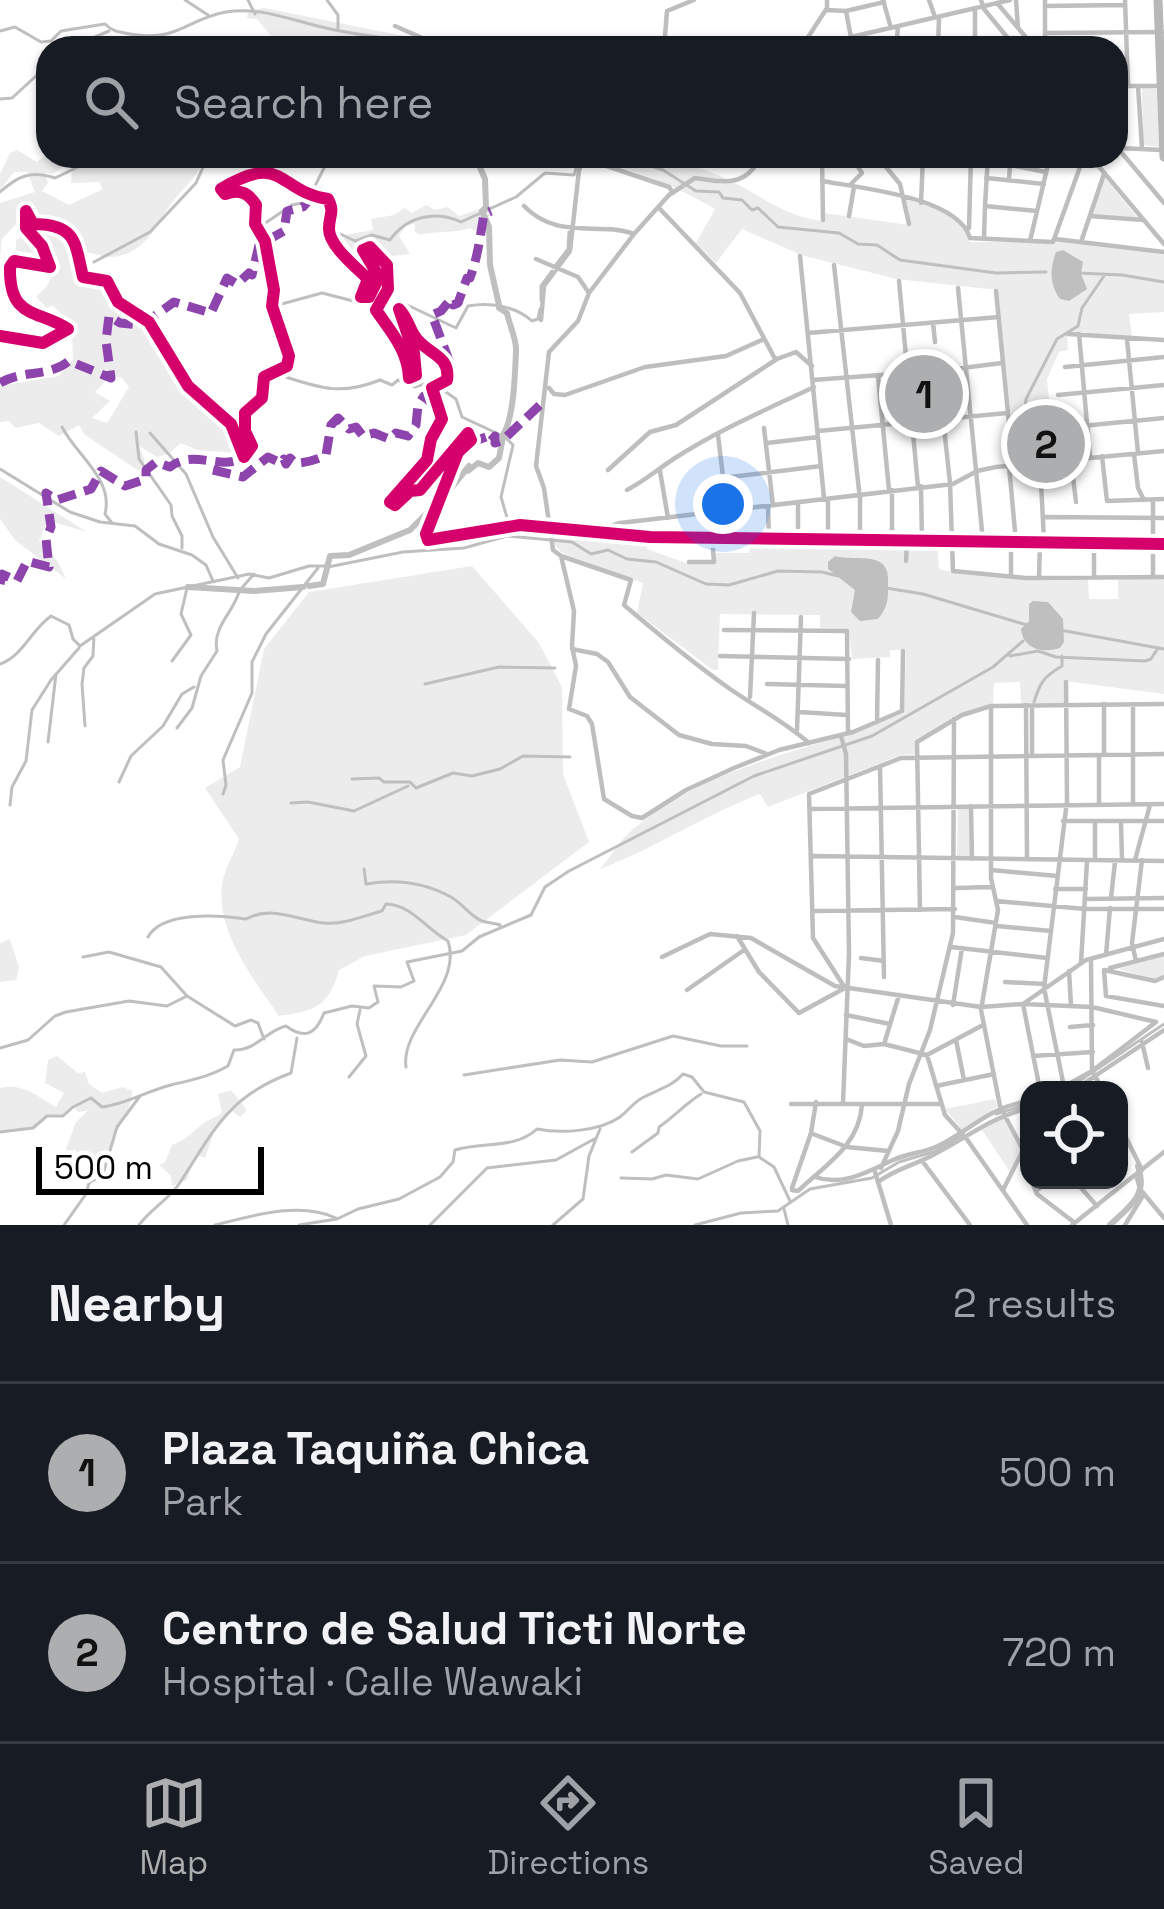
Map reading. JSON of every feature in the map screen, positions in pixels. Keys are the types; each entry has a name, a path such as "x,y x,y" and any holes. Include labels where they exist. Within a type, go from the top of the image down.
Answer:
{"street":[{"path":"665,36 667,11 694,0"},
{"path":"809,36 827,0"},
{"path":"929,0 937,17 938,36"},
{"path":"1128,147 1164,152 1160,0"},
{"path":"826,10 846,11 884,1 895,36"},
{"path":"855,36 1006,1"},
{"path":"1006,1 1024,36"},
{"path":"1006,1 1018,28"},
{"path":"1126,36 1126,32 1125,2 1045,3 1045,33 1126,32 1162,32"},
{"path":"976,36 980,5"},
{"path":"980,5 1006,36"},
{"path":"846,11 851,36"},
{"path":"395,26 418,36"},
{"path":"1128,86 1162,82"},
{"path":"1138,86 1142,148"},
{"path":"1128,160 1164,203"},
{"path":"541,320 544,286 571,251 584,168"},
{"path":"613,168 677,191"},
{"path":"755,168 727,184 691,180 658,207 589,293 578,321 549,352 536,462 553,545 561,556 574,611 576,666 569,709 590,720 602,795 627,814 642,818 686,790 769,755 844,735 902,711 903,651"},
{"path":"822,168 823,220"},
{"path":"849,216 851,186 862,173 859,168"},
{"path":"887,168 900,184 909,224"},
{"path":"922,203 923,168"},
{"path":"971,168 970,238 1053,242 1082,168"},
{"path":"984,237 987,168"},
{"path":"1009,180 1010,168"},
{"path":"1022,168 1046,172"},
{"path":"1030,241 1047,168"},
{"path":"1099,168 1164,248"},
{"path":"0,336 43,343 68,329 31,314 14,295 10,268 14,260 50,267 42,246 26,228 26,212 33,224 56,224 80,249 83,277 107,280 118,302 149,322 188,386 231,424 244,457 252,451 245,412 262,398 264,377 286,366 289,356 272,306 273,282 265,242 255,224 256,205 246,194 236,190 225,194 221,189 256,173 281,174 303,193 328,199 332,205 332,239 368,280 361,297 369,297 380,278 363,250 370,247 387,266 388,289 376,310 400,345 409,378 416,376 416,364 399,309 420,343 446,365 447,380 432,388 442,419 430,439 427,460 407,478 392,506 410,491 420,490 469,433 471,440 458,452 426,533 428,540 506,526 593,534 1158,544"},
{"path":"1081,242 1104,173"},
{"path":"986,178 1044,184"},
{"path":"823,181 903,196 956,217 969,232"},
{"path":"524,206 531,214 573,230 634,234"},
{"path":"985,206 1037,211"},
{"path":"658,207 740,293 778,359"},
{"path":"1090,216 1143,220"},
{"path":"1055,238 1164,248"},
{"path":"800,256 828,538"},
{"path":"536,260 578,277 589,293"},
{"path":"834,265 860,538"},
{"path":"898,281 922,541"},
{"path":"958,288 983,541"},
{"path":"995,291 1011,465 1012,575"},
{"path":"808,333 999,317"},
{"path":"933,322 935,342"},
{"path":"1068,334 1164,340"},
{"path":"1079,334 1090,457"},
{"path":"548,383 554,394 565,395 645,367 726,356 764,339"},
{"path":"1127,339 1138,488 1144,500"},
{"path":"608,470 650,432 676,425 778,359 796,352 812,366"},
{"path":"1065,367 1164,357"},
{"path":"1002,363 938,371 953,571 1040,578 1164,578"},
{"path":"627,490 813,384 907,373"},
{"path":"878,376 892,539"},
{"path":"1058,395 1164,385"},
{"path":"767,443 849,428 1007,413"},
{"path":"1061,428 1164,418"},
{"path":"764,428 770,472 769,537"},
{"path":"1035,430 1045,517 1040,578"},
{"path":"718,436 727,510"},
{"path":"593,534 602,526 950,483 977,471 1011,465 1164,452"},
{"path":"1102,456 1106,501 1164,499"},
{"path":"1071,460 1076,502"},
{"path":"722,478 821,466"},
{"path":"660,471 668,518"},
{"path":"1153,500 1158,544 1153,578"},
{"path":"798,502 798,538"},
{"path":"689,562 714,562 710,513"},
{"path":"1045,517 1164,518"},
{"path":"906,561 908,540"},
{"path":"1094,543 1094,577"},
{"path":"561,556 631,580 624,605 686,657 809,743"},
{"path":"750,699 754,613"},
{"path":"797,733 801,617"},
{"path":"724,630 847,631 843,1103"},
{"path":"572,649 597,654 608,662 631,698 679,735 746,746 769,755"},
{"path":"720,656 849,659"},
{"path":"877,722 878,660"},
{"path":"1060,1081 1045,986 1065,805 1066,682"},
{"path":"767,683 848,686"},
{"path":"1099,805 1104,704"},
{"path":"1133,704 1133,804"},
{"path":"920,910 917,742 953,719 991,706 1164,704"},
{"path":"1027,859 1029,705"},
{"path":"991,706 996,925 981,1007 994,1074 1020,1141"},
{"path":"799,712 848,715"},
{"path":"891,1225 877,1175 924,1054 955,913 953,719"},
{"path":"845,988 814,942 809,794 901,758 1164,754"},
{"path":"880,766 884,976"},
{"path":"810,809 1164,804"},
{"path":"1136,961 1132,947 1138,860 1150,805"},
{"path":"971,806 972,859"},
{"path":"1063,820 1164,821"},
{"path":"1081,963 1095,821"},
{"path":"1112,898 1121,821"},
{"path":"813,856 1164,861"},
{"path":"992,870 1057,876"},
{"path":"956,888 992,887"},
{"path":"1055,889 1086,889"},
{"path":"1085,899 1164,898"},
{"path":"996,901 1084,909 1164,909"},
{"path":"1106,955 1110,908"},
{"path":"813,911 920,910 1051,931"},
{"path":"662,957 710,934 736,936 751,938 835,986 953,1005 1092,1006 1156,1022 1085,1081"},
{"path":"736,936 799,1013 845,988"},
{"path":"1023,1004 1081,963 1164,939"},
{"path":"950,947 1047,958"},
{"path":"953,1005 962,949"},
{"path":"687,990 744,950"},
{"path":"1164,954 1104,970 1106,995 1164,1006"},
{"path":"861,958 884,961"},
{"path":"1090,959 1098,1081"},
{"path":"1119,969 1155,981 1164,978"},
{"path":"1069,971 1071,1006"},
{"path":"1005,982 1045,986"},
{"path":"884,1044 899,995"},
{"path":"1023,1004 1038,1081"},
{"path":"845,1015 890,1024"},
{"path":"846,1039 924,1054 983,1025"},
{"path":"1070,1027 1093,1025"},
{"path":"1078,1081 1164,1030"},
{"path":"956,1040 964,1080"},
{"path":"1142,1042 1148,1068"},
{"path":"1033,1056 1093,1052"},
{"path":"924,1054 940,1104 1028,1225"},
{"path":"936,1086 994,1074"},
{"path":"816,1102 792,1190 818,1178 847,1147 862,1105"},
{"path":"791,1104 940,1104"},
{"path":"818,1178 877,1175 921,1161 1007,1109 1020,1107"},
{"path":"811,1133 847,1147 888,1151"},
{"path":"877,1175 896,1159 964,1135"},
{"path":"1128,1145 1144,1194 1161,1205 1164,1218"},
{"path":"1128,1178 1164,1152"},
{"path":"1003,1190 1020,1158"},
{"path":"921,1161 970,1225"},
{"path":"1082,1189 1097,1206"},
{"path":"1036,1191 1074,1224 1114,1189"},
{"path":"1125,1225 1144,1194"}],"shaded area":[{"path":"264,8 404,36 276,36 257,19 247,18 248,11"},
{"path":"1142,87 1157,89 1159,147 1143,145"},
{"path":"17,150 36,161 36,168 61,168 45,173 48,183 42,191 69,205 103,189 99,182 71,183 72,168 199,168 151,235 133,251 109,257 81,253 86,279 103,283 147,326 192,393 230,426 236,453 197,450 181,443 157,457 139,446 145,461 139,471 85,435 79,425 59,436 39,423 15,428 9,421 0,422 0,386 59,376 73,359 72,324 36,297 56,266 43,254 16,250 21,237 33,243 20,220 2,239 0,256 0,203 35,192 27,172 14,172 0,190 0,174 10,153","holes":["111,375 122,378 129,387 107,423 92,418 110,401 95,392"]},
{"path":"620,168 697,168 809,219 823,221 824,213 909,225 905,199 952,218 970,242 1059,241 1164,253 1164,312 1129,314 1132,337 1067,333 1068,350 1059,352 1047,379 1052,434 1038,435 1038,427 1031,427 1034,462 1016,463 997,290 897,279 801,255 742,229 716,263 696,243 715,209"},
{"path":"1104,177 1138,218 1092,214"},
{"path":"426,205 435,210 448,207 459,216 492,205 486,227 475,231 420,235 415,224 406,225 399,236 410,254 393,256 389,274 357,256 344,239 373,230 371,219 405,208 412,213"},
{"path":"1063,250 1083,262 1081,274 1087,289 1069,301 1060,299 1052,276 1056,252"},
{"path":"936,368 940,418 913,420 909,371"},
{"path":"0,477 87,532 53,522 45,526 39,541 66,579 15,540 0,519"},
{"path":"553,528 647,540 647,549 686,563 716,564 715,553 749,553 750,540 937,542 939,569 1088,579 1089,599 1118,599 1118,579 1164,579 1164,694 1065,681 1064,703 1021,704 1020,682 994,683 993,704 971,710 916,740 915,754 901,755 768,807 760,794 600,869 630,832 693,790 904,713 906,650 890,650 890,657 852,659 849,629 820,628 820,615 720,614 718,670 713,670 637,613 643,583 562,553 554,544"},
{"path":"835,556 884,565 888,597 878,619 860,621 851,612 855,590 828,569"},
{"path":"472,566 539,643 562,687 563,774 589,842 466,935 365,956 339,970 330,992 318,1005 279,1016 239,955 225,920 222,885 239,839 205,788 240,767 264,649 309,592"},
{"path":"1033,601 1048,602 1063,619 1060,648 1040,650 1025,641 1021,629 1029,621"},
{"path":"958,807 970,807 971,857 957,856"},
{"path":"10,939 19,968 16,980 0,982 0,943"},
{"path":"1164,955 1164,975 1157,980 1118,969"},
{"path":"57,1056 78,1073 85,1072 89,1084 102,1093 123,1087 132,1091 109,1149 77,1164 66,1149 76,1122 89,1110 79,1112 72,1107 63,1116 47,1116 33,1128 0,1132 0,1088 23,1089 56,1107 64,1093 45,1083 48,1060"},
{"path":"231,1090 247,1110 240,1117 232,1111 214,1132 205,1158 196,1154 187,1180 172,1186 171,1176 159,1165 172,1145 222,1113 218,1094"},
{"path":"995,1099 997,1107 962,1130 945,1109"},
{"path":"1004,1117 1020,1147 1010,1172 982,1130"}],"waterway":[{"path":"185,0 208,15"},
{"path":"248,0 255,14"},
{"path":"327,0 338,15 338,30"},
{"path":"147,36 172,32 212,15 251,11 370,36"},
{"path":"56,36 61,31 105,24 123,33 147,36"},
{"path":"0,31 15,27 36,39"},
{"path":"97,36 109,31"},
{"path":"0,99 12,98 36,76"},
{"path":"0,192 25,176 55,178 76,168"},
{"path":"94,262 150,232 196,183 203,168"},
{"path":"261,226 292,205 307,202 324,168"},
{"path":"480,168 485,179 486,207 482,211"},
{"path":"334,231 355,241 372,235 390,240 405,225 422,218 442,216 461,222 516,197 545,173 574,175 576,168"},
{"path":"657,168 696,191 742,200 778,227 839,233 858,244 877,245 900,260 996,273 1046,272"},
{"path":"483,213 499,305"},
{"path":"555,266 568,249 569,232"},
{"path":"541,300 541,286 552,271"},
{"path":"1078,273 1164,282"},
{"path":"1015,462 1020,456 1026,399 1057,339 1078,326 1082,308 1104,276"},
{"path":"278,305 322,293 373,306"},
{"path":"382,306 403,303 456,328 468,306 502,306 532,321 538,319 540,309"},
{"path":"499,308 507,313 516,347 512,407 503,435"},
{"path":"286,377 333,389 380,380 430,387"},
{"path":"440,388 456,399 462,417 513,445 501,497 508,521"},
{"path":"62,427 99,478 105,514 112,523"},
{"path":"136,432 139,459 171,505 182,548"},
{"path":"150,433 186,474 213,537 238,578"},
{"path":"444,497 469,466 468,471 478,463 489,467 499,458 503,437"},
{"path":"0,469 70,512 135,526 159,544 192,555 206,565 213,581"},
{"path":"309,586 323,584 330,556 349,555 410,530 434,506"},
{"path":"328,567 403,552 464,548 507,536 572,542 591,554 608,550 627,559 656,562 706,584 729,585 778,571 842,577"},
{"path":"0,664 15,655 51,616 69,625 80,646 155,594 249,574 269,578 325,566"},
{"path":"223,794 223,760 252,693 252,662 266,634 318,568"},
{"path":"240,590 254,574"},
{"path":"188,587 254,591 303,587"},
{"path":"172,661 191,635 181,614 187,588"},
{"path":"886,588 1027,625"},
{"path":"177,728 192,708 201,676 217,651 220,627 239,592"},
{"path":"1060,630 1164,649"},
{"path":"85,726 82,684 84,668 93,656 94,636"},
{"path":"0,1132 33,1128 47,1116 63,1116 91,1098 102,1107 207,1076 228,1066 234,1050 249,1047 279,1028 309,1033 324,1013 352,1006 369,1008 378,1002 374,986 401,987 414,981 407,962 462,951 479,937 531,915 545,887 569,871 754,776 872,736 993,667 1023,641"},
{"path":"10,805 12,787 26,761 32,710 79,648"},
{"path":"1010,656 1038,651 1056,657 1145,661 1158,648"},
{"path":"1034,702 1043,681 1062,666 1062,656"},
{"path":"425,684 499,667 555,668"},
{"path":"48,742 56,674"},
{"path":"119,782 131,756 163,726 182,694 194,687"},
{"path":"352,779 410,782 416,788 453,773 472,776 500,769 523,756 570,757"},
{"path":"291,803 354,811 408,786"},
{"path":"364,869 366,884 398,882 430,888 478,919 500,925"},
{"path":"148,937 165,923 192,917 246,919 275,913 331,923 382,911 386,904 403,908 448,941 450,958 440,990 412,1037 406,1067"},
{"path":"83,957 109,952 161,967 187,996 235,1026 251,1020 258,1023 264,1039"},
{"path":"0,1048 28,1040 66,1012 129,1001 167,1006 185,997"},
{"path":"349,1077 366,1056 357,1024 360,1010"},
{"path":"1079,1081 1164,1024"},
{"path":"464,1075 560,1060 592,1062 673,1036 747,1046"},
{"path":"139,1225 175,1190 223,1118 251,1093 291,1073 297,1038"},
{"path":"299,1225 337,1219 399,1199 440,1177 453,1162 455,1150 508,1142 537,1129 580,1130 612,1122 683,1074 704,1092 744,1102 760,1131 759,1157 774,1167 790,1201"},
{"path":"632,1152 701,1094"},
{"path":"64,1225 89,1183 103,1174 117,1127 140,1096"},
{"path":"996,1114 1020,1107"},
{"path":"553,1225 583,1199 589,1156 600,1129"},
{"path":"695,1225 741,1213 778,1211 810,1189 872,1178 963,1134"},
{"path":"430,1225 487,1168 556,1160 596,1138"},
{"path":"621,1178 698,1179 757,1157"},
{"path":"1110,1225 1139,1192 1138,1166"},
{"path":"784,1209 788,1225"},
{"path":"215,1225 291,1210 336,1218"}],"marked path":[{"path":"0,383 53,370 69,361 111,378 106,341 109,316 120,323 142,325 174,302 211,313 227,278 237,284 252,275 259,245 284,231 287,211 303,207 312,197"},
{"path":"450,363 432,315 451,299 453,305 458,303 473,270 484,214 491,211"},
{"path":"213,470 243,477 268,457 281,463 284,459 286,464 290,458 295,463 319,458 326,455 331,425 338,418 363,436 408,436 416,425 418,405 424,396 428,400 435,394"},
{"path":"469,443 489,436 491,441 495,436 495,443 503,440 542,403"},
{"path":"0,584 2,574 17,581 27,561 49,567 46,539 51,527 46,493 57,500 91,489 101,471 125,486 146,479 146,470 156,462 170,467 189,460 226,462 244,457"}],"cycle path":[{"path":"0,336 43,343 68,329 27,310 14,296 10,267 14,261 50,267 42,246 26,228 26,211 33,224 66,232 75,245 83,277 107,281 118,302 149,322 188,386 231,424 244,457 252,446 245,431 245,413 262,398 264,377 287,366 289,356 272,306 274,290 265,241 255,224 256,205 243,193 225,194 221,189 242,178 269,173 328,199 330,236 368,279 361,297 369,297 379,277 363,250 370,247 387,265 388,289 376,310 402,350 409,378 416,375 414,353 399,309 414,335 445,365 447,380 432,388 442,419 427,460 390,502 395,505 410,491 420,490 468,433 471,440 458,452 426,534 428,540 520,525 650,537 1164,544"}],"place":[{"name":"Plaza Taquiña Chica","path":"924,394"},
{"name":"Centro de Salud Ticti Norte","path":"1046,444"}]}
